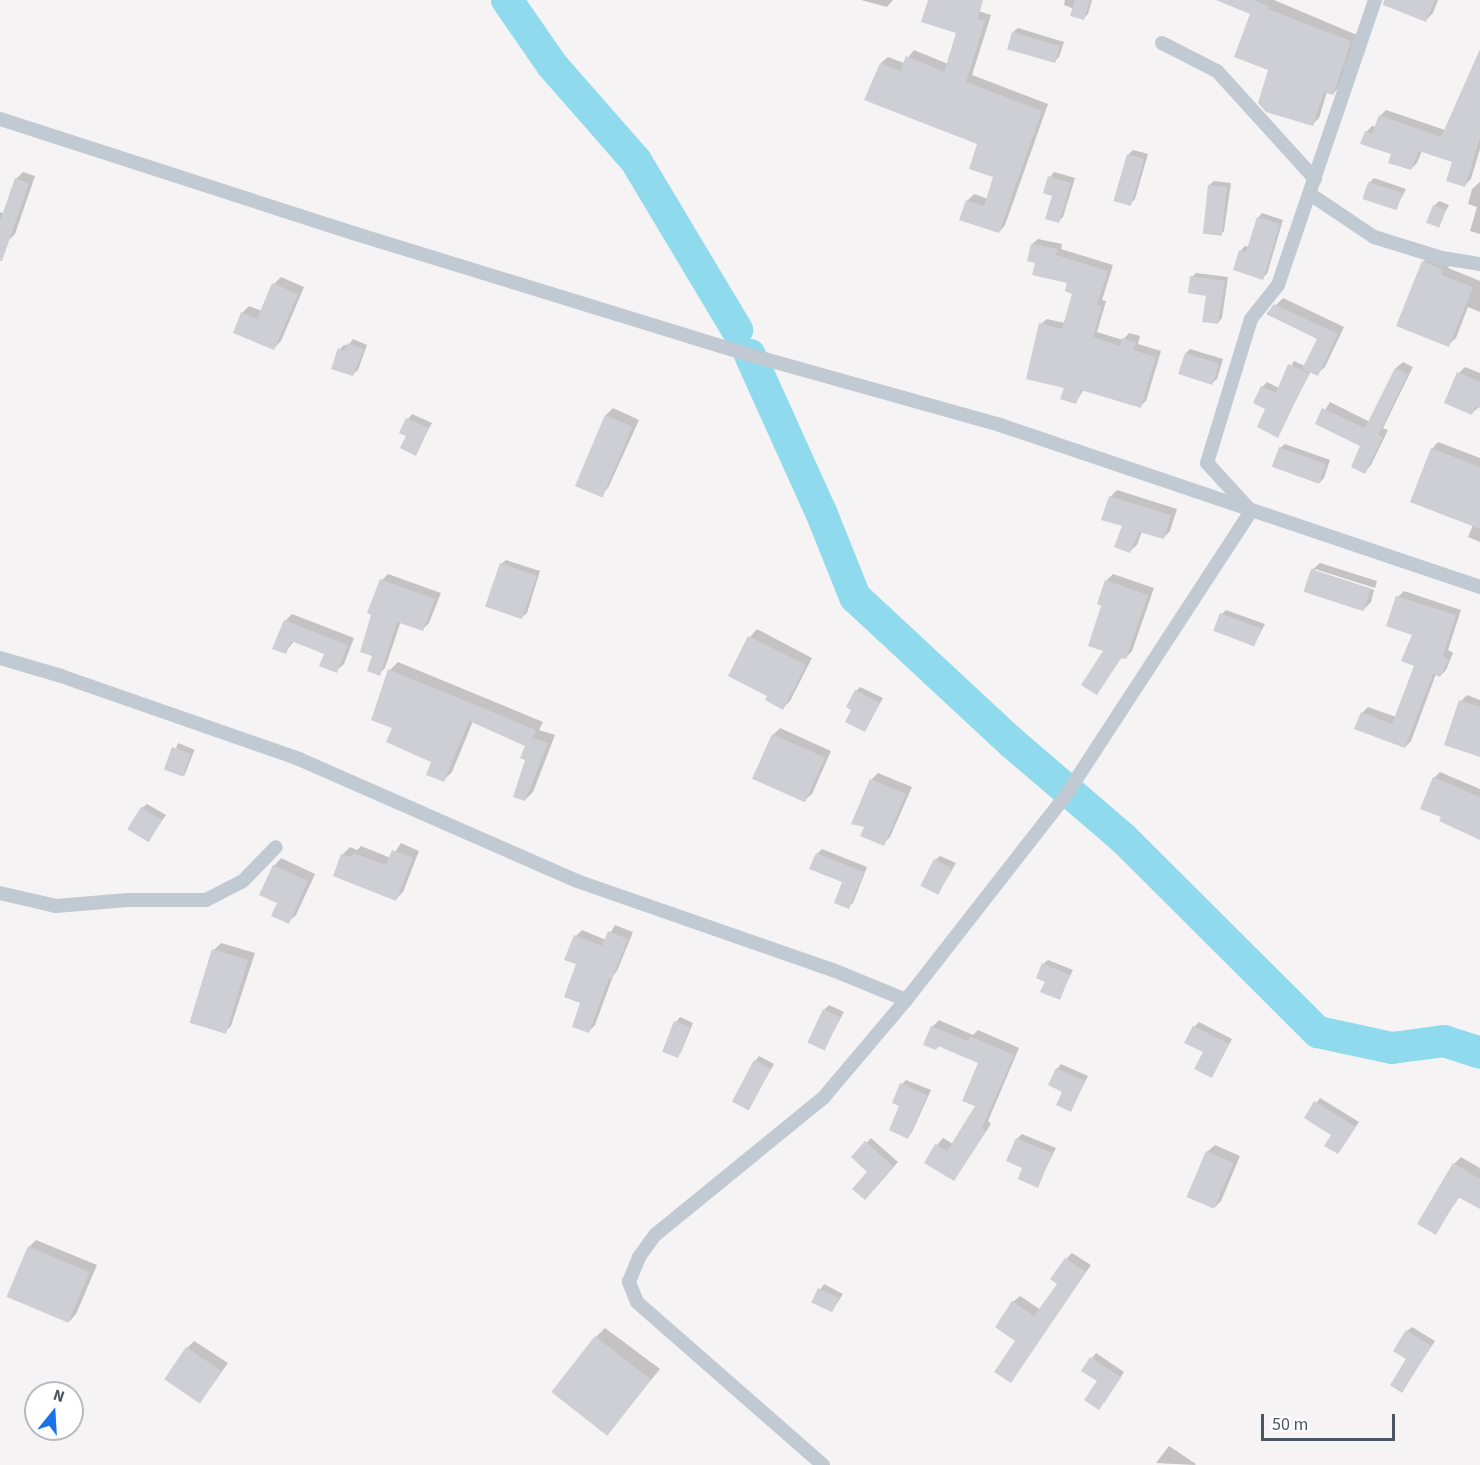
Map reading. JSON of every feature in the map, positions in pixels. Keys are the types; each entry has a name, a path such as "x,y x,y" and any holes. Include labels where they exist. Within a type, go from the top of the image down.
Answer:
{"street":[{"path":"1251,511 1207,463 1251,319 1278,285 1375,0"},
{"path":"1162,43 1217,72 1315,179"},
{"path":"0,118 342,229 716,345 1000,425 1480,587"},
{"path":"1310,194 1374,237 1442,258 1480,264"},
{"path":"824,1465 637,1302 629,1282 639,1257 655,1235 824,1097 906,1000 1064,798 1251,511"},
{"path":"0,658 61,676 299,759 577,881 833,970 906,1000"},
{"path":"0,893 56,906 128,900 206,900 243,881 276,847"}],"building":[{"path":"928,0 983,0 978,19 985,21 966,82 1042,111 999,233 959,220 966,200 984,206 993,177 969,169 977,144 864,100 880,63 900,71 906,56 944,72 956,33 921,22"},
{"path":"1075,0 1090,0 1084,20 1070,16"},
{"path":"1216,0 1253,0 1269,6 1268,9 1351,41 1333,95 1324,92 1313,126 1266,112 1258,103 1268,70 1234,57 1250,14"},
{"path":"1384,0 1435,0 1426,22 1383,5"},
{"path":"1012,32 1060,46 1055,63 1007,49"},
{"path":"1480,49 1480,138 1465,187 1446,181 1452,162 1419,151 1411,170 1388,163 1391,154 1360,144 1365,131 1372,134 1379,115 1441,137"},
{"path":"1127,154 1144,159 1131,206 1113,201"},
{"path":"1048,176 1071,183 1059,223 1045,219 1052,196 1043,193"},
{"path":"15,178 29,183 2,261 0,261 0,221"},
{"path":"1368,182 1402,193 1397,210 1362,199"},
{"path":"1208,185 1227,187 1222,236 1203,234"},
{"path":"1433,205 1446,210 1439,228 1426,223"},
{"path":"1257,217 1280,224 1263,280 1233,270 1239,250 1246,252"},
{"path":"1031,244 1058,249 1056,255 1108,271 1097,305 1102,306 1093,337 1120,346 1122,338 1136,342 1133,350 1156,357 1141,408 1081,390 1076,404 1060,399 1064,388 1026,379 1039,323 1062,329 1072,294 1065,291 1067,283 1032,275 1035,263 1027,261"},
{"path":"1422,261 1443,270 1442,275 1473,287 1449,347 1396,326"},
{"path":"1190,276 1225,281 1218,324 1202,322 1206,296 1188,293"},
{"path":"272,283 298,294 274,350 233,333 241,312 257,319"},
{"path":"1274,304 1338,334 1318,376 1302,369 1317,339 1266,314"},
{"path":"347,343 364,349 353,376 331,369 338,348 344,351"},
{"path":"1185,353 1219,364 1212,385 1178,374"},
{"path":"1288,364 1309,373 1278,438 1257,427 1265,409 1253,403 1261,386 1276,393"},
{"path":"1395,368 1408,374 1378,435 1383,437 1365,474 1351,467 1360,446 1315,424 1322,408 1365,428"},
{"path":"1457,372 1480,382 1480,408 1476,406 1472,415 1444,403"},
{"path":"605,415 633,427 603,498 575,486"},
{"path":"406,418 429,428 416,456 400,448 406,436 399,433"},
{"path":"1279,447 1326,464 1319,484 1272,467"},
{"path":"1431,448 1480,467 1480,529 1410,502"},
{"path":"1109,496 1171,515 1164,539 1139,532 1130,553 1114,547 1122,526 1101,520"},
{"path":"500,563 537,576 522,619 485,606"},
{"path":"1311,569 1371,588 1364,611 1304,592"},
{"path":"380,579 435,599 423,631 397,622 380,676 367,671 372,656 360,652 371,615 367,613"},
{"path":"1105,580 1148,595 1126,659 1121,658 1097,695 1081,685 1103,651 1088,646 1101,606 1097,604"},
{"path":"1396,596 1456,615 1443,656 1449,659 1440,677 1433,674 1405,748 1354,729 1361,712 1392,724 1414,666 1401,661 1412,635 1386,626"},
{"path":"1220,613 1261,629 1254,647 1213,631"},
{"path":"284,620 348,645 337,673 319,666 324,654 291,641 286,654 272,649"},
{"path":"748,636 806,665 783,710 765,700 767,696 728,676"},
{"path":"388,669 536,730 532,738 548,743 525,801 513,797 525,760 520,758 525,746 469,721 444,782 426,775 431,762 386,742 392,728 371,720"},
{"path":"855,690 880,703 865,732 845,722 851,710 846,707"},
{"path":"1459,700 1480,707 1480,757 1444,745"},
{"path":"772,734 825,758 805,802 752,779"},
{"path":"172,747 191,754 183,776 164,770"},
{"path":"1433,777 1480,797 1480,840 1439,821 1441,817 1420,809"},
{"path":"870,779 906,794 884,846 860,836 864,827 851,824"},
{"path":"141,807 162,820 148,842 127,829"},
{"path":"392,850 413,858 396,901 333,876 341,854 351,857 353,853 386,865"},
{"path":"816,853 864,872 849,909 834,903 842,882 809,869"},
{"path":"934,859 952,868 938,895 920,886"},
{"path":"273,865 308,881 289,924 271,916 277,903 259,895"},
{"path":"608,931 628,939 612,979 609,978 589,1033 572,1027 580,1003 564,997 576,964 564,960 574,935 602,946"},
{"path":"212,949 248,960 226,1034 189,1023"},
{"path":"1042,963 1070,975 1060,1000 1040,992 1045,982 1036,978"},
{"path":"823,1009 840,1017 825,1051 807,1043"},
{"path":"674,1021 690,1027 678,1058 662,1052"},
{"path":"931,1026 968,1041 970,1036 1014,1055 982,1128 986,1131 954,1181 924,1163 935,1144 947,1151 975,1106 962,1101 978,1063 938,1046 936,1050 923,1045"},
{"path":"1193,1026 1229,1044 1212,1078 1194,1069 1203,1052 1184,1043"},
{"path":"754,1060 771,1069 749,1110 732,1101"},
{"path":"1056,1068 1085,1081 1071,1112 1056,1105 1062,1092 1048,1085"},
{"path":"900,1083 927,1095 908,1139 889,1130 899,1106 892,1103"},
{"path":"1314,1101 1356,1127 1338,1154 1324,1146 1331,1135 1304,1118"},
{"path":"1016,1138 1052,1153 1038,1188 1018,1179 1022,1168 1006,1161"},
{"path":"865,1141 894,1167 865,1200 852,1189 867,1172 851,1157"},
{"path":"1206,1151 1234,1163 1214,1209 1186,1197"},
{"path":"1453,1163 1480,1179 1480,1209 1458,1197 1436,1235 1417,1224"},
{"path":"28,1246 90,1272 68,1323 7,1297"},
{"path":"1065,1258 1086,1272 1011,1383 994,1372 1015,1341 995,1327 1012,1301 1034,1316 1057,1284 1050,1279"},
{"path":"818,1288 839,1298 832,1312 811,1303"},
{"path":"1406,1330 1431,1346 1402,1393 1390,1385 1406,1359 1393,1351"},
{"path":"595,1336 651,1380 607,1436 551,1392"},
{"path":"186,1347 222,1371 200,1403 164,1379"},
{"path":"1090,1357 1121,1377 1099,1410 1084,1400 1097,1381 1081,1371"}],"waterway":[{"path":"507,0 552,65 636,161 737,330"},
{"path":"750,355 821,512 855,597 1011,742 1123,838 1318,1032 1392,1048 1444,1041 1480,1053"}]}
